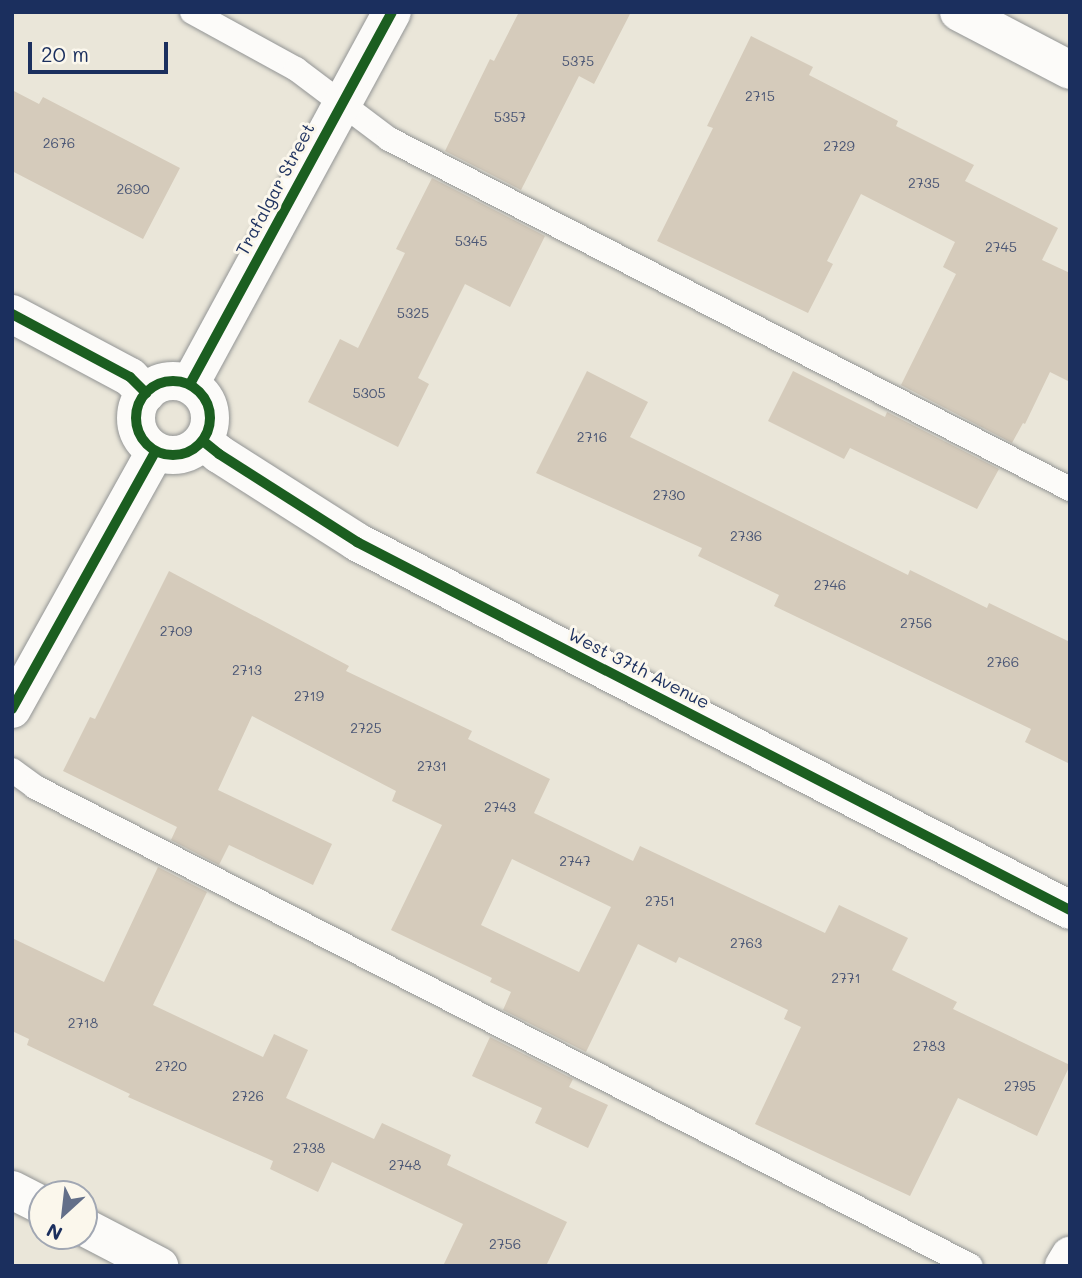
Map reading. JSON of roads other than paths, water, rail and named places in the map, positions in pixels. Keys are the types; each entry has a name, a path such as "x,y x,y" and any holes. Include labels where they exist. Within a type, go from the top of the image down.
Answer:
{"street":[{"name":"Trafalgar Street","path":"190,384 392,12"},
{"path":"958,12 1070,70"},
{"path":"12,314 130,377 146,393"},
{"path":"166,382 190,384 202,394 210,410 210,426 203,441 181,455 155,452 143,440 136,424 137,407 146,393 166,382"},
{"name":"West 37th Avenue","path":"203,441 357,542 1070,910"},
{"path":"12,709 155,452"},
{"path":"12,1190 28,1198"},
{"path":"98,1234 159,1266"},
{"path":"1064,1266 1070,1256"}],"lane":[{"path":"192,12 296,69 389,139 1070,488"},
{"path":"12,770 35,787 971,1266"}]}
